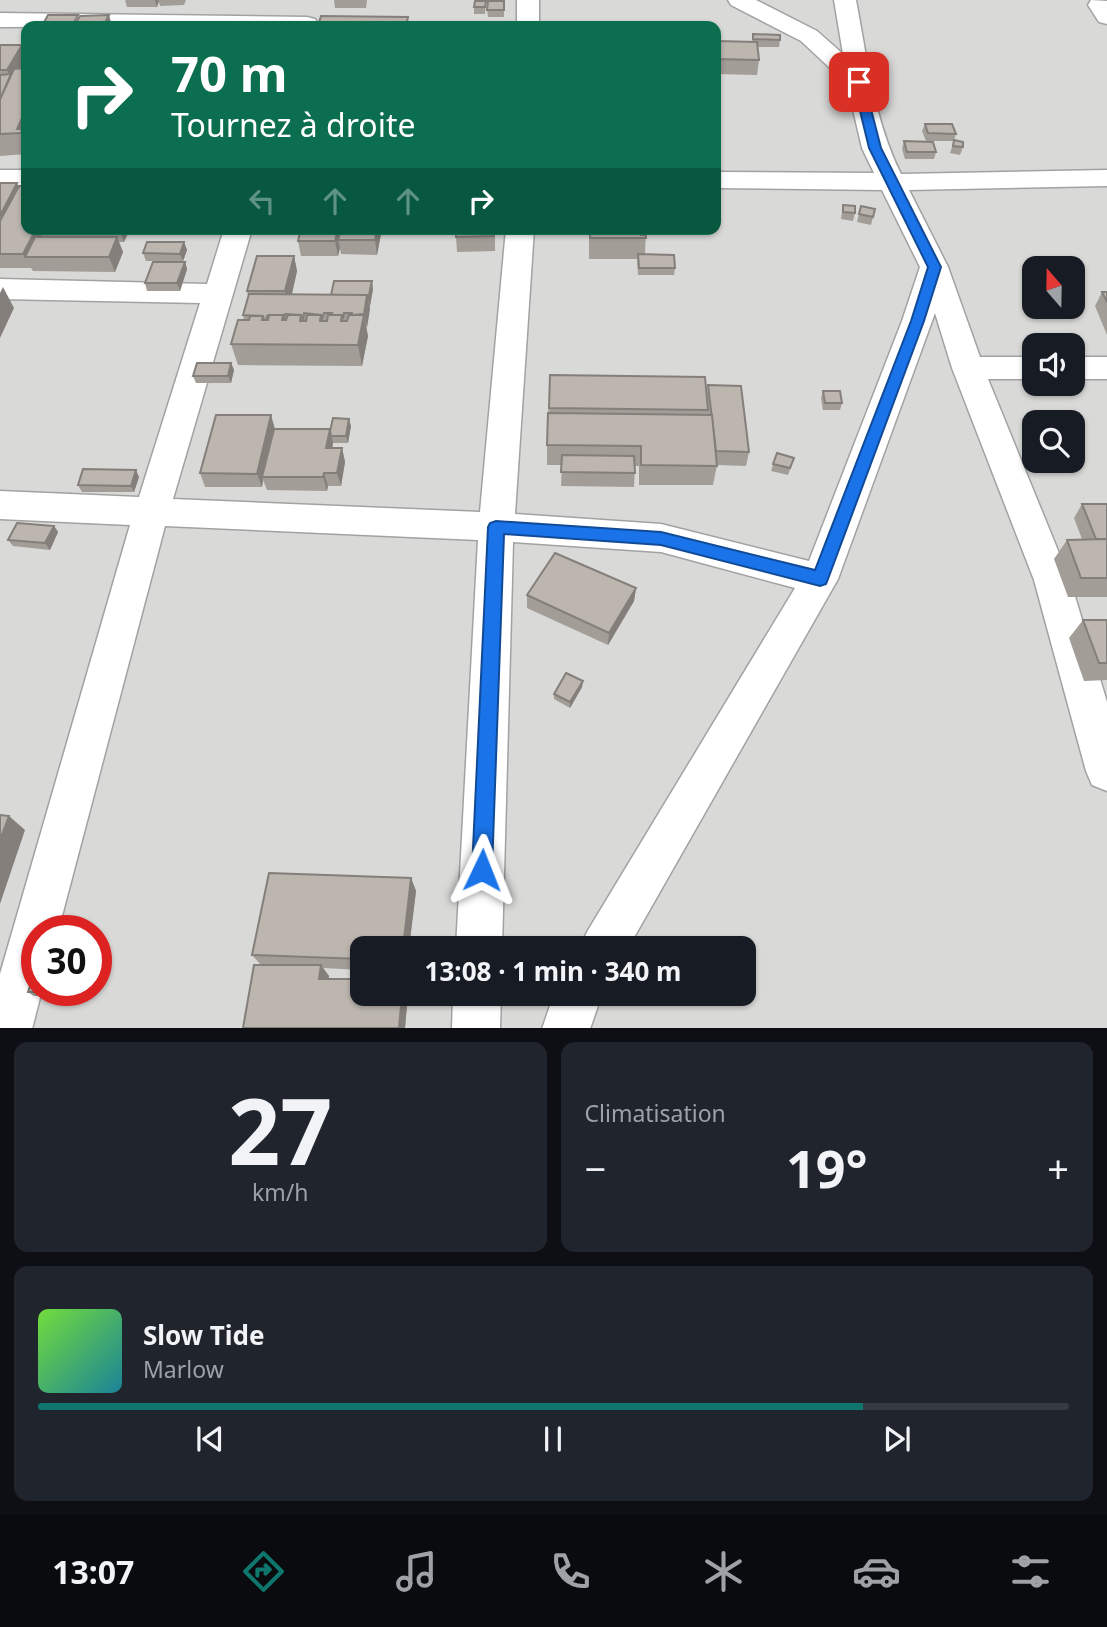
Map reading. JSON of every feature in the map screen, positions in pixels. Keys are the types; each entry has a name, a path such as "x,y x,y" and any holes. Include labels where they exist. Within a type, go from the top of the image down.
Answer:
{"street":[{"path":"308,21 316,0"},
{"path":"528,0 528,21"},
{"path":"739,0 808,36 859,82"},
{"path":"845,0 859,82 875,148 934,267 968,368 1052,580 1107,771"},
{"path":"0,20 61,21"},
{"path":"0,178 21,178"},
{"path":"721,180 890,182 1107,178"},
{"path":"8,1028 152,510 236,235"},
{"path":"479,936 496,527 520,235"},
{"path":"610,936 820,579 918,321 934,267"},
{"path":"0,289 220,294"},
{"path":"968,368 1022,368"},
{"path":"1085,368 1107,368"},
{"path":"0,505 496,527 661,538 820,579"},
{"path":"476,1028 477,1006"},
{"path":"566,1028 574,1006"}],"shaded area":[{"path":"0,0 1107,0 1107,1028 0,1028"}],"building":[{"path":"475,1 486,1 485,7 474,7"},
{"path":"488,1 504,1 504,10 487,10"},
{"path":"48,15 78,15 75,21 45,21"},
{"path":"109,15 106,21 77,21 80,16"},
{"path":"321,16 408,17 407,21 320,21"},
{"path":"753,34 780,35 780,40 753,39"},
{"path":"721,41 757,42 759,60 721,59"},
{"path":"0,45 21,45 7,70 0,70"},
{"path":"21,68 21,120 17,129 21,129 21,133 0,134 0,99 14,69"},
{"path":"11,74 0,99 0,75"},
{"path":"925,124 952,124 956,134 928,133"},
{"path":"954,140 963,142 963,147 953,146"},
{"path":"904,141 933,142 936,152 907,152"},
{"path":"0,183 17,183 0,216"},
{"path":"21,186 21,235 33,235 23,254 0,254 0,221"},
{"path":"843,205 855,206 855,213 843,212"},
{"path":"861,206 875,209 873,217 859,214"},
{"path":"300,235 336,235 335,241 298,241"},
{"path":"339,235 376,235 375,240 338,240"},
{"path":"456,235 494,235 494,236"},
{"path":"590,235 646,235 646,238 590,238"},
{"path":"35,237 117,237 109,257 25,257"},
{"path":"147,242 184,242 180,254 143,253"},
{"path":"638,254 674,255 675,268 639,268"},
{"path":"257,256 294,256 285,291 247,291"},
{"path":"153,262 185,262 177,283 145,283"},
{"path":"334,281 372,281 368,299 367,295 331,295"},
{"path":"249,294 367,295 364,314 344,313 343,319 342,315 324,313 322,319 321,315 304,313 303,320 301,315 285,314 284,319 283,315 269,315 264,320 263,316 243,315"},
{"path":"269,315 283,315 282,320 286,320 288,315 301,315 300,321 306,321 307,315 321,315 320,321 327,321 328,315 342,315 341,321 347,321 349,315 364,315 358,345 231,344 238,320 263,316 262,320 268,320"},
{"path":"197,363 231,363 228,376 193,376"},
{"path":"550,375 705,377 708,410 549,408"},
{"path":"708,385 741,386 749,452 716,451"},
{"path":"823,391 840,391 842,403 825,403"},
{"path":"548,413 712,415 717,466 641,465 641,446 547,445"},
{"path":"216,415 271,415 257,474 200,473"},
{"path":"333,418 349,419 346,436 331,436"},
{"path":"274,429 330,429 326,448 342,448 337,473 324,473 323,477 262,477"},
{"path":"777,453 794,458 790,468 773,464"},
{"path":"562,455 634,456 635,473 561,472"},
{"path":"83,469 136,470 131,486 78,485"},
{"path":"1082,504 1107,504 1107,539 1096,539"},
{"path":"17,523 54,526 45,543 8,540"},
{"path":"1107,539 1107,578 1081,578 1067,540"},
{"path":"555,553 636,588 609,633 527,595"},
{"path":"1083,620 1107,620 1107,663 1099,663"},
{"path":"566,673 583,681 570,702 554,694"},
{"path":"0,815 9,816 0,840"},
{"path":"269,873 411,878 404,936 350,936 350,959 252,955"},
{"path":"254,965 321,965 319,979 350,979 350,1006 401,1006 399,1028 243,1028"}],"route":[{"path":"482,870 496,527 661,538 820,579 918,321 934,267 875,148 859,82"}]}
